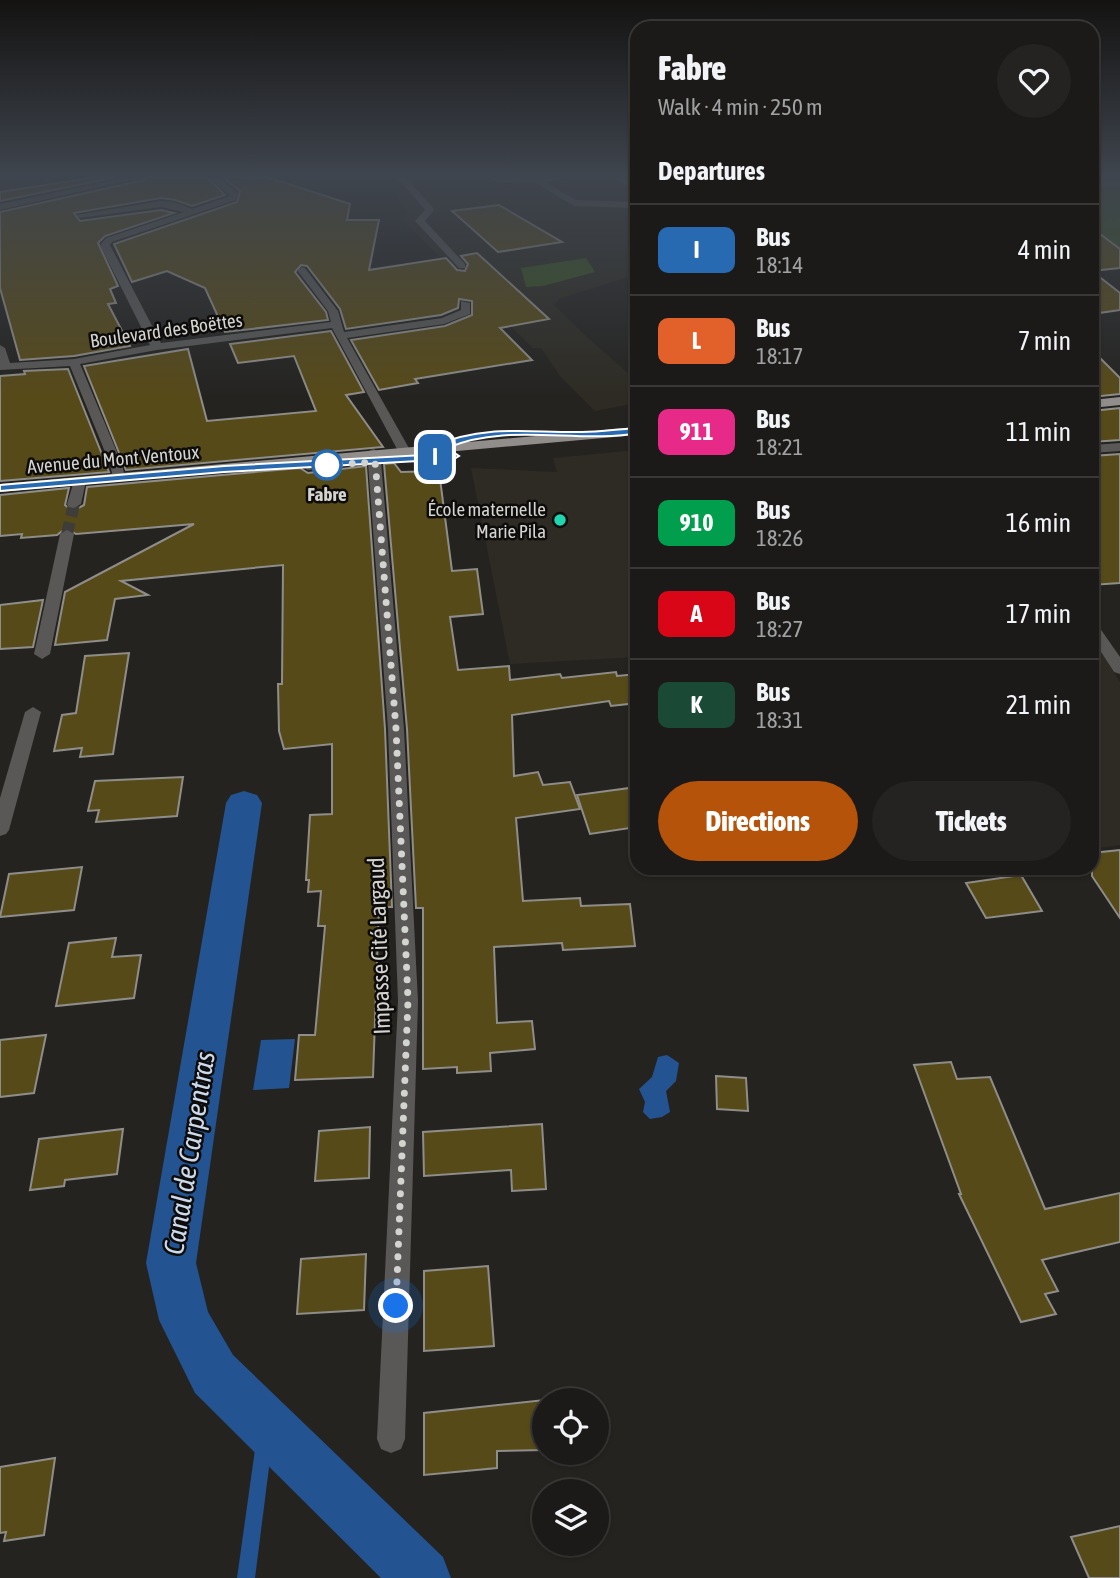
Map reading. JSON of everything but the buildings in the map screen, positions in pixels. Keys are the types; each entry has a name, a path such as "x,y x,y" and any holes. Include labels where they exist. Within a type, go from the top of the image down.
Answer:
{"main road":[{"path":"1099,403 1120,401"},
{"path":"404,450 630,432"},
{"name":"Avenue du Mont Ventoux","path":"0,488 374,458 630,442"},
{"name":"Avenue du Mont Ventoux","path":"229,469 308,466 374,458"}],"street":[{"path":"109,251 157,347"},
{"path":"448,251 462,266"},
{"path":"302,270 333,311 340,336 404,450 390,457 374,458"},
{"path":"340,336 444,321 466,312 465,303"},
{"name":"Boulevard des Boëttes","path":"2,367 74,362 157,347 337,324"},
{"path":"0,348 2,367"},
{"path":"74,362 116,464 119,478"},
{"path":"1099,448 1120,447"},
{"name":"Impasse Cité Largaud","path":"374,458 396,729 408,1000 391,1439"},
{"path":"74,504 80,481"},
{"path":"42,654 67,534"},
{"path":"1099,638 1120,669"},
{"path":"0,830 33,712"}],"shaded area":[{"path":"433,251 630,251 630,276 559,299 554,305 630,375 630,404 595,411 560,376 541,348 533,348"},
{"name":"École maternelle Marie Pila","path":"630,451 630,657 510,664 471,468 557,472 553,458"},
{"path":"1099,649 1120,682 1120,845 1099,848"}],"green space":[{"path":"586,258 595,272 543,286 526,287 521,268"}],"water":[{"path":"295,1039 289,1088 253,1090 261,1040"},
{"path":"667,1055 679,1063 676,1081 666,1091 670,1112 650,1119 643,1112 645,1102 639,1089 652,1077 658,1057"}],"waterway":[{"name":"Canal de Carpentras","path":"244,803 171,1263 184,1320 214,1374 422,1578"},
{"path":"246,1578 266,1428"}],"tunnel":[{"path":"67,534 74,504"}],"bus line":[{"name":"I","path":"0,488 224,469 454,456 440,447 463,438 531,432 581,435 630,432"}],"place":[{"name":"Fabre","path":"327,465"},
{"name":"École maternelle Marie Pila","path":"560,520"}],"route":[{"path":"327,465 375,462 376,472 396,729 408,1000 396,1306"}]}
